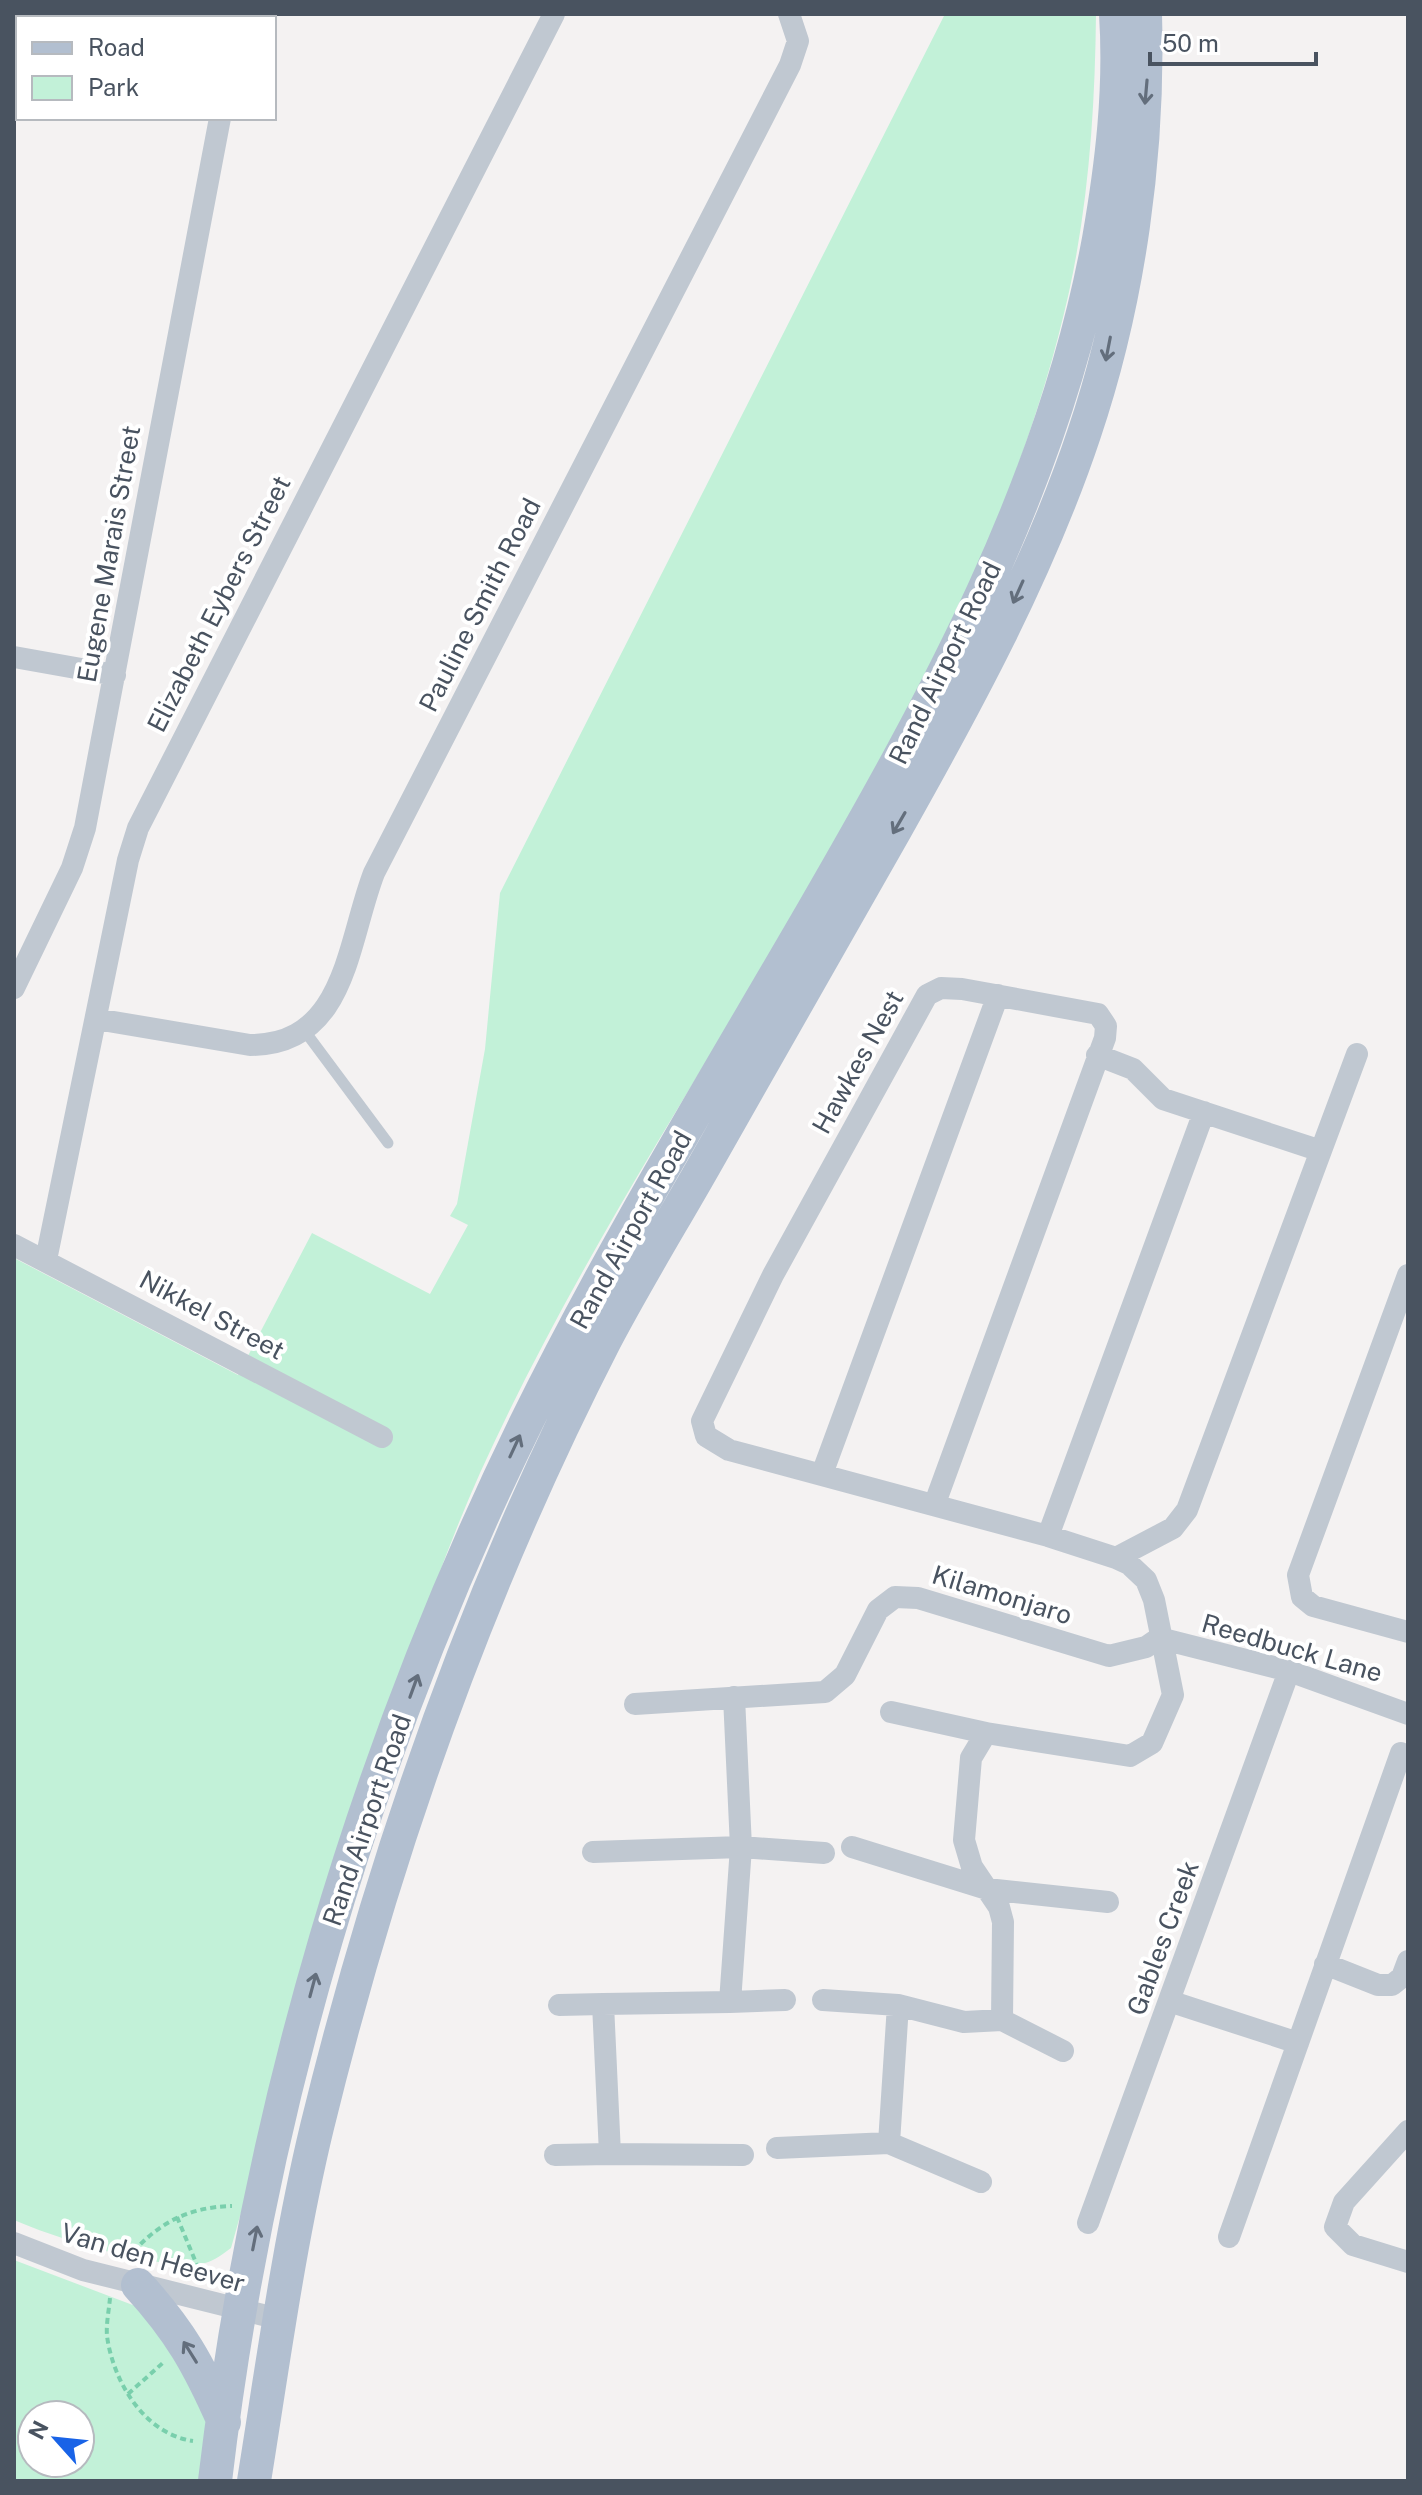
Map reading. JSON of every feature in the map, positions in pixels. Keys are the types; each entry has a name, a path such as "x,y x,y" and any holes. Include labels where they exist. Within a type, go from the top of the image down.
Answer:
{"main road":[{"name":"Rand Airport Road","path":"215,2481 241,2312 289,2072 328,1929 416,1679 480,1522 529,1419 624,1239 900,760 940,683 1039,464 1069,375 1110,177 1117,98 1116,14"},
{"name":"Rand Airport Road","path":"254,2481 279,2319 316,2130 383,1891 456,1681 510,1546 607,1337 934,760 989,654 1051,519 1083,437 1103,371 1134,218 1147,81 1145,14"},
{"path":"125,2282 173,2323 185,2344 222,2433"}],"street":[{"name":"Elizabeth Eybers Street","path":"46,1260 128,860 149,802 554,14"},
{"name":"Pauline Smith Road","path":"96,1019 250,1045 284,1041 304,1030 324,1012 335,993 374,873 774,99 798,41 797,30 789,14"},
{"name":"Eugene Marais Street","path":"14,988 79,850 220,120"},
{"path":"14,657 115,675"},
{"name":"Hawkes Nest","path":"891,1712 986,1733 1130,1756 1152,1743 1173,1695 1159,1638 1154,1600 1146,1580 1116,1558 935,1503 716,1445 706,1436 702,1421 773,1275 927,995 941,988 998,995 1098,1014 1106,1026 1097,1055 935,1503"},
{"path":"822,1474 998,995"},
{"path":"1116,1558 1173,1528 1187,1510 1318,1150 1357,1054"},
{"path":"1097,1055 1133,1069 1163,1099 1318,1150"},
{"path":"1048,1536 1204,1112"},
{"name":"Nikkel Street","path":"14,1245 382,1437"},
{"path":"1408,1275 1298,1575 1302,1597 1313,1606 1408,1632"},
{"name":"Kilamonjaro","path":"635,1704 825,1692 845,1675 878,1610 895,1597 918,1598 1109,1656 1146,1647 1159,1638"},
{"name":"Reedbuck Lane","path":"1159,1638 1289,1671 1404,1712"},
{"name":"Gables Creek","path":"1088,2223 1289,1671"},
{"path":"1404,1712 1408,1688"},
{"path":"730,2002 741,1847 734,1697"},
{"path":"986,1733 971,1758 964,1840 972,1867 999,1907 1003,1922 1002,2020"},
{"path":"1229,2237 1401,1753"},
{"path":"593,1852 741,1847 824,1853"},
{"path":"852,1847 987,1889 1108,1902"},
{"path":"1325,1964 1378,1985 1392,1985 1402,1977 1408,1961"},
{"path":"559,2005 785,2000"},
{"path":"823,2000 898,2005 964,2022 1002,2020 1063,2051"},
{"path":"1169,2001 1298,2043"},
{"path":"603,2004 610,2154"},
{"path":"889,2143 898,2005"},
{"path":"1408,2131 1344,2202 1335,2218 1339,2234 1353,2245 1408,2262"},
{"path":"777,2148 889,2143 981,2182"},
{"path":"555,2155 743,2155"},
{"name":"Van den Heever","path":"14,2243 125,2282 279,2319"}],"lane":[{"path":"304,1030 388,1143"}],"path":[{"path":"222,2433 186,2440 157,2426 119,2380 107,2335 143,2240 190,2211 261,2205"},
{"path":"177,2217 203,2279"},
{"path":"189,2282 210,2277"},
{"path":"128,2394 185,2344"}],"green space":[{"path":"945,14 1096,14 1090,153 1082,223 1069,292 1023,451 961,603 887,751 806,896 634,1181 553,1326 480,1473 442,1566 409,1661 231,2248 205,2263 162,2262 108,2252 14,2220 14,1258 238,1375 312,1233 430,1294 468,1225 450,1216 457,1204 485,1049 500,893"},
{"path":"14,2260 138,2307 163,2330 208,2425 202,2481 14,2481"}]}
